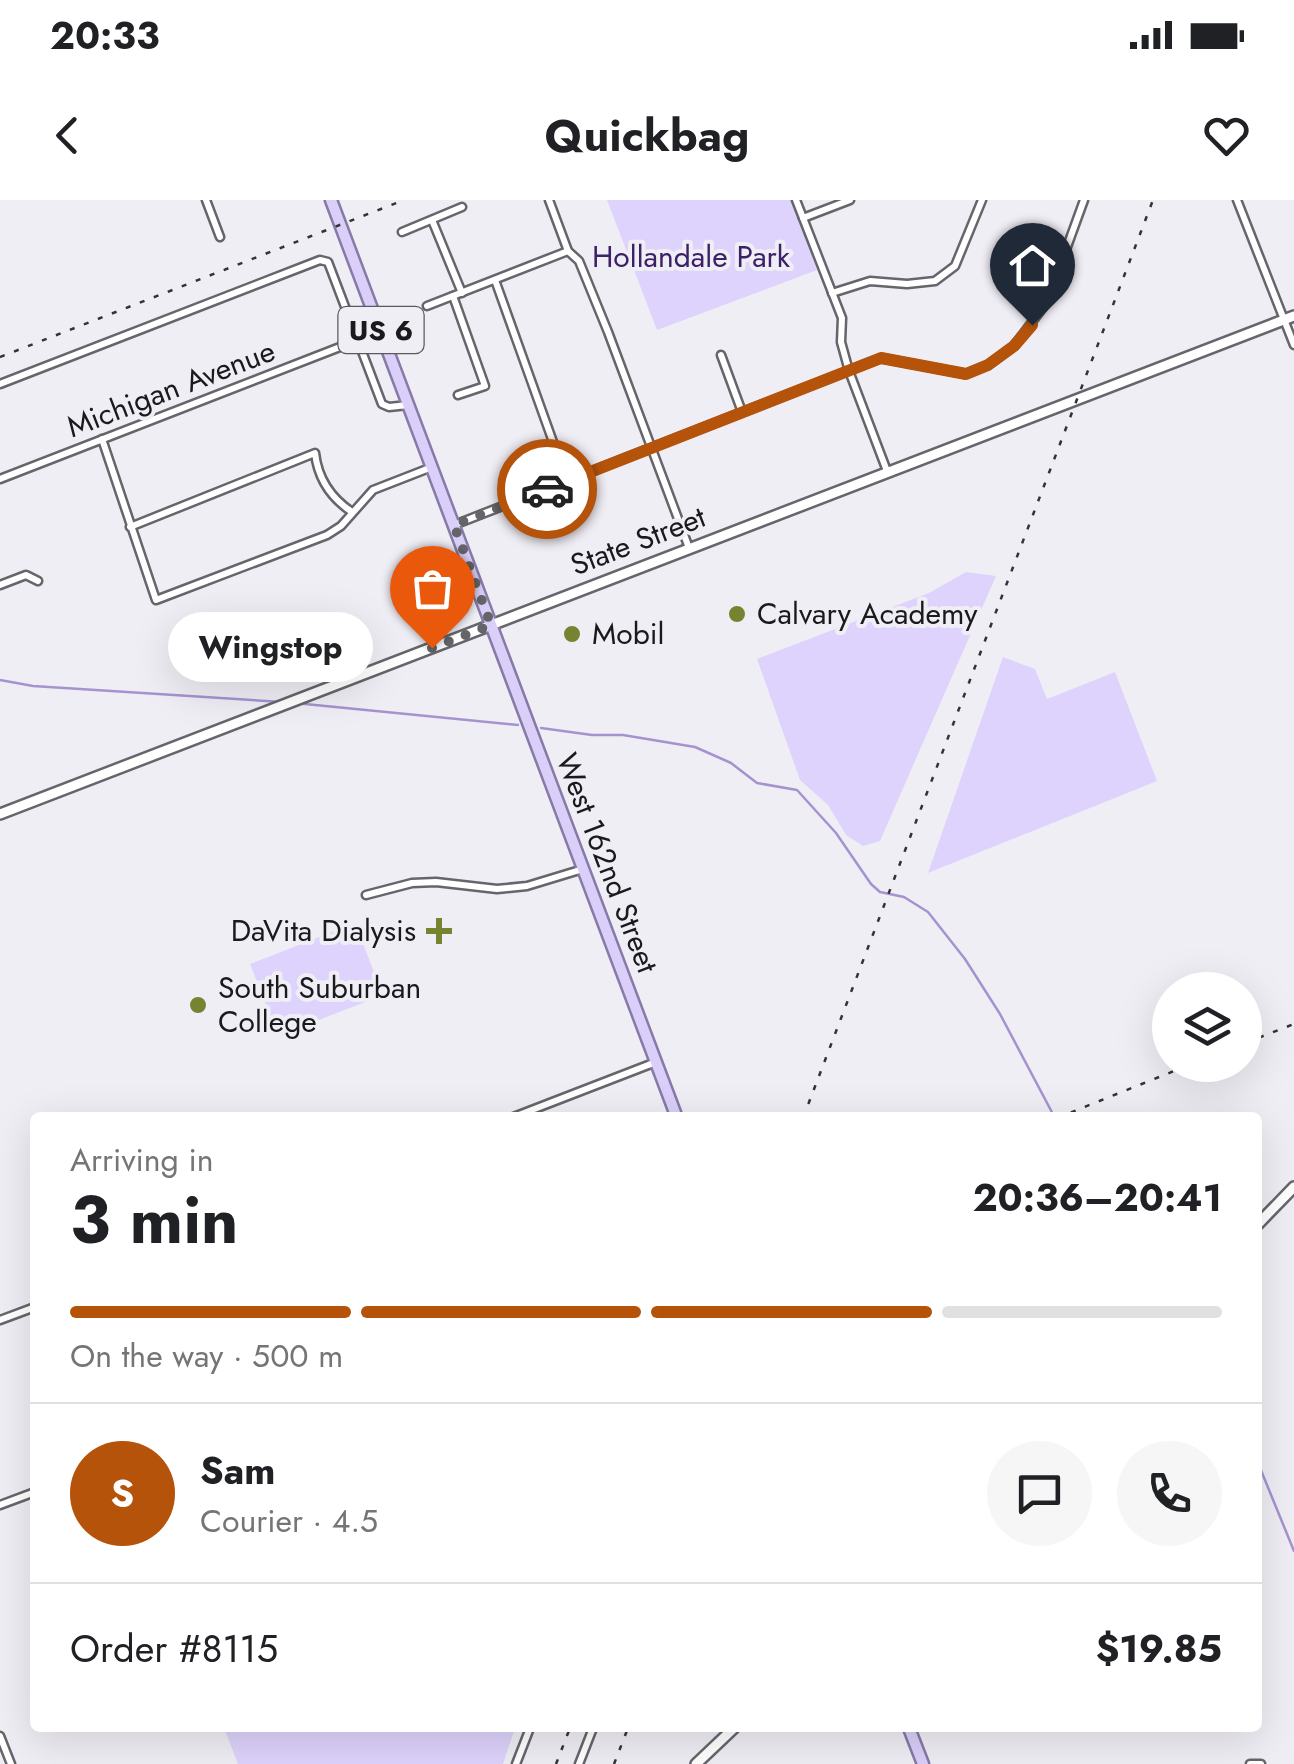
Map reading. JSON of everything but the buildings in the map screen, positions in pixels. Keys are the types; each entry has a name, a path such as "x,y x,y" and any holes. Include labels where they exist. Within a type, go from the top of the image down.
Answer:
{"main road":[{"name":"US 6","path":"331,200 491,625"},
{"name":"West 162nd Street","path":"491,625 675,1112"},
{"path":"911,1732 923,1764"}],"street":[{"path":"206,200 220,237"},
{"path":"548,200 568,251 579,262 689,548"},
{"path":"796,200 842,318 841,342 848,370 887,471"},
{"path":"804,218 850,200"},
{"path":"832,293 870,281 936,281 955,266 982,200"},
{"path":"454,525 881,358 966,374 988,365 1014,346 1046,302 1084,200"},
{"path":"1237,200 1289,318 1294,345"},
{"path":"402,232 462,207"},
{"path":"432,220 462,292"},
{"path":"427,306 568,251"},
{"path":"0,384 320,260 328,262 382,404 409,405"},
{"path":"495,280 567,481"},
{"path":"453,296 484,386 458,396"},
{"name":"State Street","path":"0,814 1289,318"},
{"name":"Michigan Avenue","path":"0,478 358,340"},
{"path":"721,355 742,412"},
{"path":"102,439 156,600 327,535 341,526 374,490 432,467"},
{"path":"130,526 315,453 331,494 352,512"},
{"path":"0,585 26,575 38,580"},
{"path":"366,895 412,883 497,889 527,886 583,869"},
{"path":"527,1112 656,1062"},
{"path":"1262,1220 1294,1186"},
{"path":"0,1320 30,1309"},
{"path":"0,1505 30,1494"},
{"path":"516,1764 528,1732"},
{"path":"579,1764 591,1732"},
{"path":"696,1764 730,1732"},
{"path":"0,1736 11,1764"},
{"path":"1250,1764 1261,1764"}],"green space":[{"name":"Hollandale Park","path":"607,200 791,200 817,270 657,330"},
{"path":"966,572 996,576 880,841 863,846 846,835 828,805 800,780 757,659 929,593"},
{"path":"1003,657 1035,669 1047,699 1115,672 1157,781 928,873"},
{"path":"355,923 383,995 278,1036 250,964"},
{"path":"226,1732 514,1732 503,1764 238,1764"}],"waterway":[{"path":"0,680 33,686 282,702"},
{"path":"295,703 518,725"},
{"path":"541,728 623,735 695,747 731,763 757,783 797,790 836,833 871,884 880,892 904,897 928,912 965,959 1000,1014 1052,1112"},
{"path":"1262,1473 1294,1551"}],"railway":[{"path":"0,357 404,200"},
{"path":"805,1112 1153,200"},
{"path":"1262,1036 1294,1024"},
{"path":"1072,1112 1152,1080"},
{"path":"556,1764 568,1732"},
{"path":"614,1764 626,1732"}],"way so far":[{"path":"432,648 491,625 454,525 547,489"}],"place":[{"name":"Calvary Academy","path":"737,614"},
{"name":"Mobil","path":"572,634"},
{"name":"Wingstop","path":"432,648"},
{"name":"DaVita Dialysis","path":"439,931"},
{"name":"South Suburban College","path":"198,1005"}],"route":[{"path":"547,489 881,358 966,374 988,365 1014,346 1032,325"}]}
